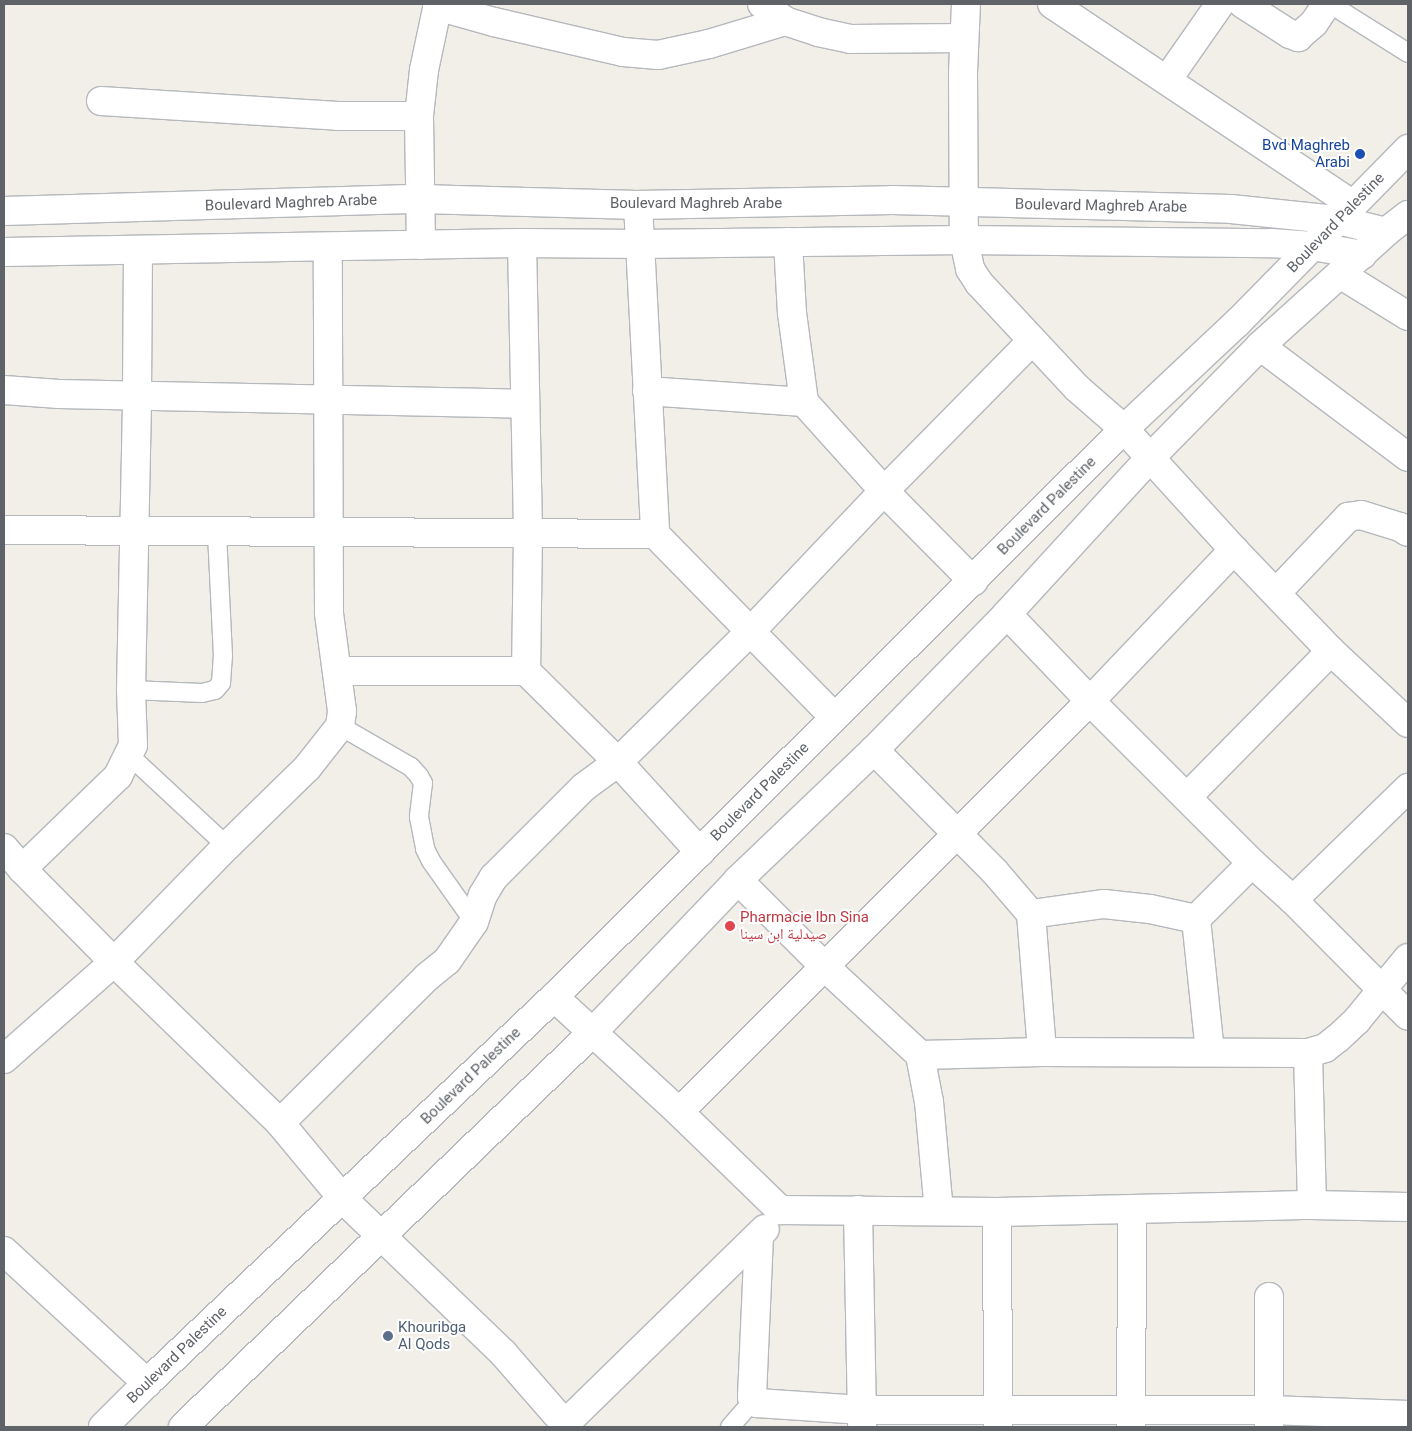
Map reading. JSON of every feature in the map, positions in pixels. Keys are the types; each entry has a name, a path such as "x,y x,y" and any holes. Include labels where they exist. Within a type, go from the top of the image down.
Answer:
{"street":[{"path":"421,245 419,116 424,70 435,4 494,22 623,52 658,55 710,44 785,20"},
{"path":"762,4 785,20 818,32 850,39 963,38"},
{"path":"966,4 963,38 963,202 964,240 970,269 979,283 1077,388 1124,429 1234,550 1331,650 1408,723"},
{"path":"1052,4 1167,80 1345,212"},
{"path":"1167,80 1220,4"},
{"path":"1242,4 1290,34 1298,36 1314,23 1329,4"},
{"path":"101,102 338,116 419,116"},
{"name":"Boulevard Palestine","path":"103,1427 554,997 1124,429 1237,323 1408,149"},
{"name":"Boulevard Maghreb Arabe","path":"4,211 420,200 638,205 892,200 1345,212 1386,232"},
{"path":"638,205 655,534 834,717"},
{"path":"183,1427 592,1033 738,880 874,750 1007,614 1150,457 1260,346 1386,232 1408,215"},
{"path":"4,252 522,243 640,244 964,240 1205,242 1313,246 1362,255"},
{"path":"788,242 792,312 804,402 884,491 973,581"},
{"path":"522,243 528,533 526,671"},
{"path":"4,1059 114,962 227,846 307,768 340,726 342,710 329,613 327,530 329,400 328,247"},
{"path":"138,251 131,690 133,745 130,756 118,776 11,862 280,1123 343,1199 503,1353 565,1426 759,1236 780,1210"},
{"path":"1340,274 1408,316"},
{"path":"280,1123 420,984 447,961 474,922 483,894 494,876 584,787 618,762 751,631 884,491 1032,341"},
{"path":"1260,346 1408,456"},
{"path":"4,390 59,394 137,394 525,404"},
{"path":"647,390 804,402"},
{"path":"1276,593 1348,517 1361,515 1400,527 1408,532"},
{"path":"4,530 217,533 327,530 655,534"},
{"path":"679,1112 1090,701 1234,550"},
{"path":"1007,614 1090,701 1408,1016"},
{"path":"1187,797 1331,650"},
{"path":"337,671 526,671 618,762 700,852"},
{"path":"874,750 955,834 995,872 1031,914 1042,1052"},
{"path":"1293,900 1408,788"},
{"path":"1196,919 1252,863"},
{"path":"738,880 824,966 920,1055 928,1102 939,1211"},
{"path":"1031,914 1104,904 1150,909 1196,919"},
{"path":"1196,919 1210,1052"},
{"path":"920,1055 1042,1052 1308,1053 1325,1048 1357,1020 1408,958"},
{"path":"554,997 679,1112 780,1210 997,1212 1312,1205 1408,1207"},
{"path":"1308,1053 1312,1205"},
{"path":"858,1210 862,1418"},
{"path":"1131,1419 1132,1210"},
{"path":"997,1212 999,1418"},
{"path":"759,1236 752,1393 754,1400 765,1404 862,1418 1131,1419 1408,1415"},
{"path":"4,1251 147,1383"},
{"path":"1269,1296 1269,1418"}],"lane":[{"path":"1329,4 1408,54"},
{"path":"131,690 202,693 214,690 221,683 223,656 217,533"},
{"path":"340,726 411,767 419,776 423,783 419,817 425,849 431,861 474,922"},
{"path":"130,756 227,846"},
{"path":"730,1427 754,1400"}],"place":[{"name":"Bvd Maghreb Arabi","path":"1360,154"},
{"name":"Pharmacie Ibn Sina صيدلية ابن سينا","path":"730,926"},
{"name":"Khouribga Al Qods","path":"388,1336"}]}
